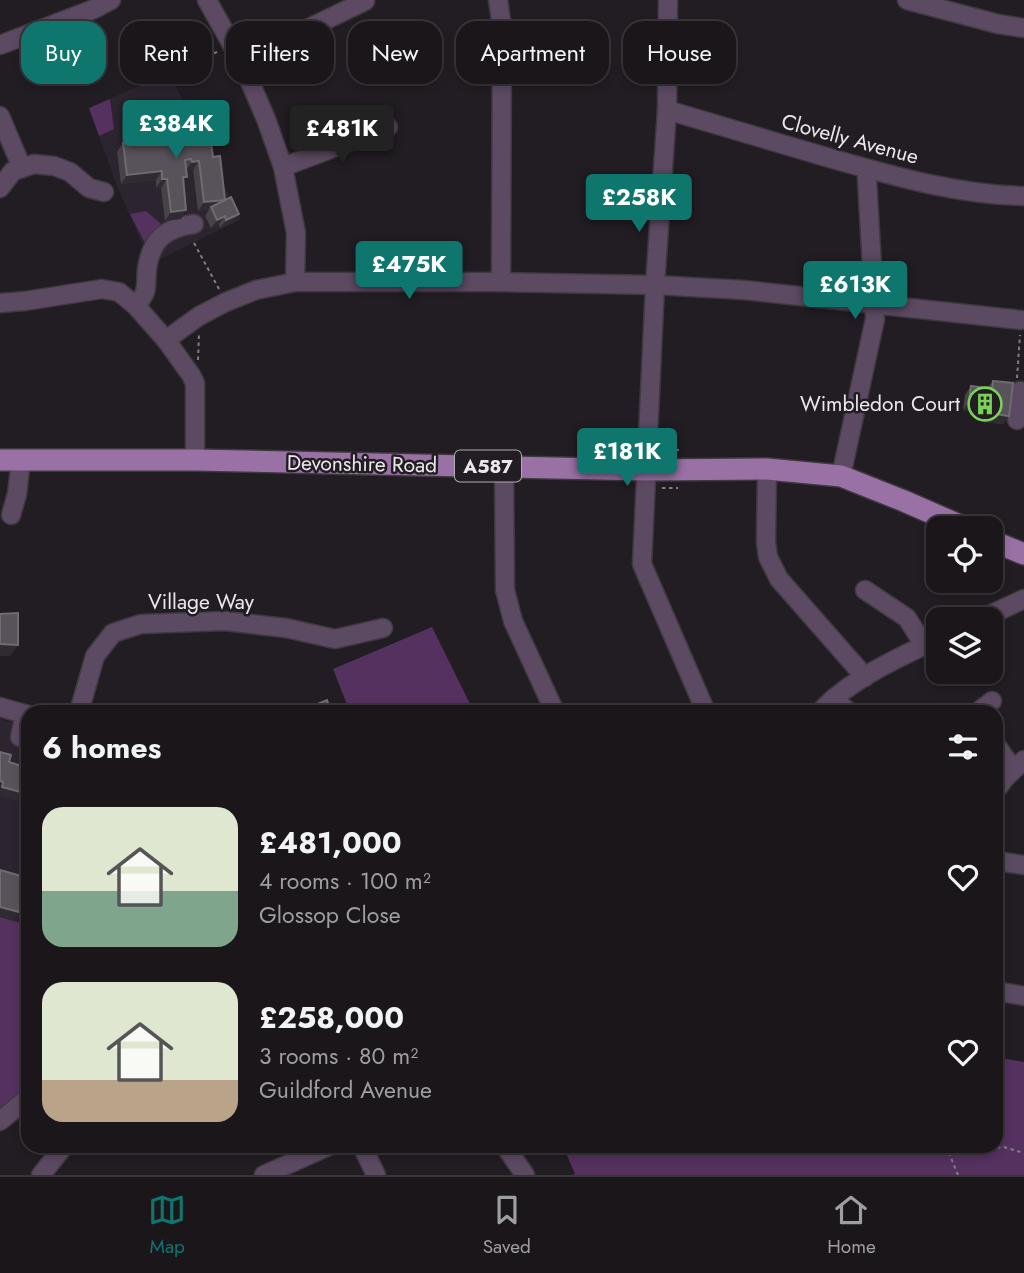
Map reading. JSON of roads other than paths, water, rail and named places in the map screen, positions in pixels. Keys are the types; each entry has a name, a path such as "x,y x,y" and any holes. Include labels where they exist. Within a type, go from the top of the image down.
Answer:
{"main road":[{"name":"Devonshire Road","path":"10,460 195,460 647,470 767,469 841,476 939,516"},
{"path":"1003,545 1024,554"}],"street":[{"path":"0,45 92,4 111,0"},
{"path":"207,0 226,34"},
{"path":"498,0 502,27 501,282"},
{"path":"668,0 667,110 655,285 642,564 703,705"},
{"path":"907,0 948,6 998,24 1024,28"},
{"path":"316,21 365,1"},
{"path":"251,84 283,167 296,233 295,282"},
{"name":"Clovelly Avenue","path":"667,110 868,169 985,194 1024,196"},
{"path":"0,116 23,168"},
{"path":"283,167 388,127"},
{"path":"0,188 23,168 54,166 70,172 89,188 104,192"},
{"path":"841,476 875,319 868,169"},
{"path":"136,306 145,291 152,248 161,236 173,228 194,224"},
{"path":"166,340 226,302 256,290 295,282 655,285 744,290 1021,320"},
{"path":"0,303 102,289 119,292 136,306 166,340 195,383 195,460"},
{"path":"10,460 17,494 11,515"},
{"path":"504,467 505,590 513,621 552,705"},
{"path":"767,469 768,557 779,579 865,677"},
{"path":"865,590 907,618 926,637"},
{"path":"1003,609 1024,599"},
{"name":"Village Way","path":"81,705 95,656 113,633 141,624 225,621 286,628 336,647 383,628"},
{"path":"827,705 865,677 926,645"},
{"path":"833,699 840,705"},
{"path":"0,707 21,713"},
{"path":"1003,751 1019,765 1003,782"},
{"path":"1003,862 1024,864"},
{"path":"1003,992 1024,996"},
{"path":"0,1121 21,1104"},
{"path":"41,1175 58,1153"},
{"path":"365,1153 376,1175"},
{"path":"510,1153 525,1175"},
{"path":"264,1175 289,1154"}],"place":[{"name":"Wimbledon Court","path":"985,404"}]}
